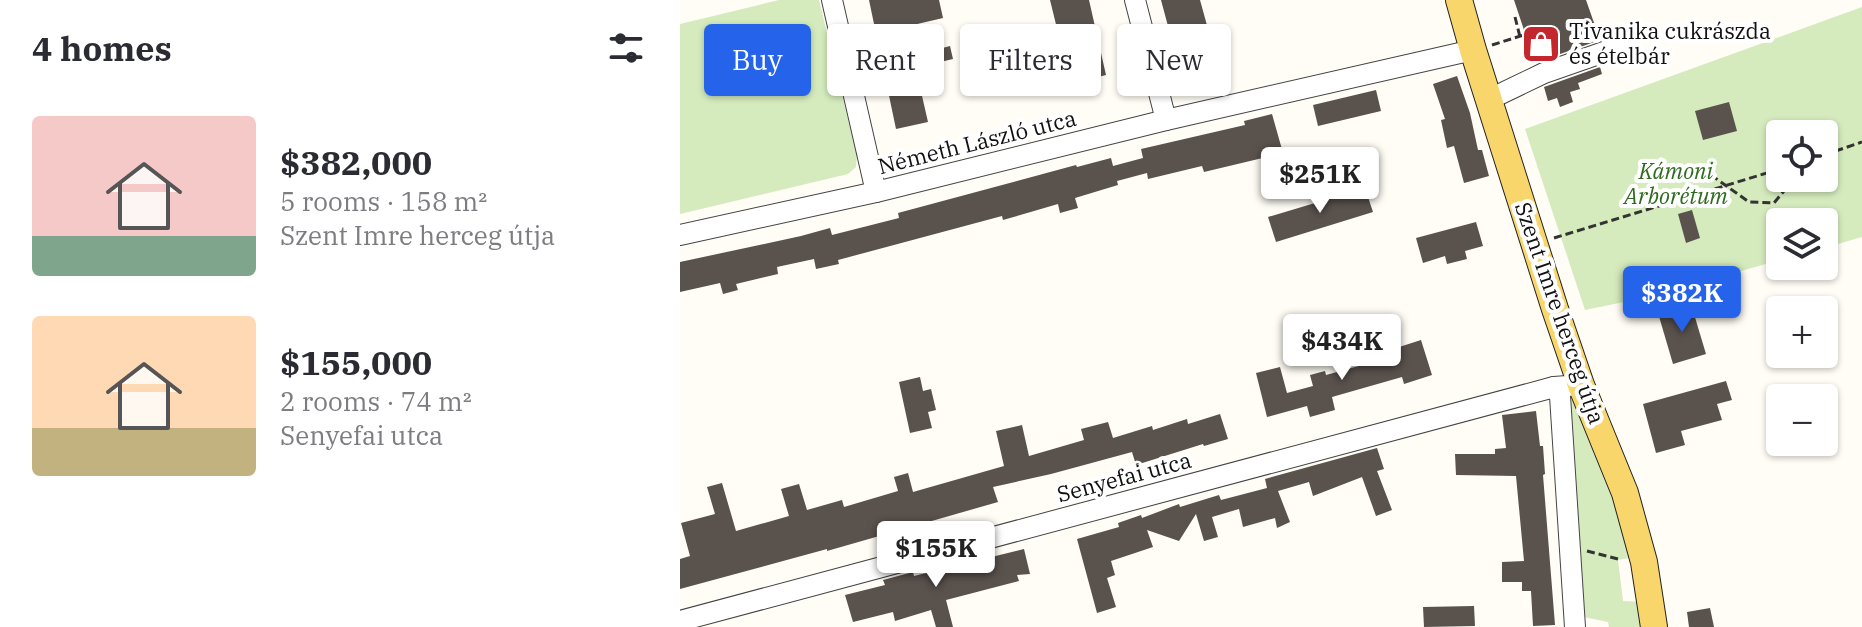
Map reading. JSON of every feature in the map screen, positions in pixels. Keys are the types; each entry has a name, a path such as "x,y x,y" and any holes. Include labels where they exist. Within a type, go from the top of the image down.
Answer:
{"main road":[{"name":"Szent Imre herceg útja","path":"1459,0 1581,385 1625,493 1644,562 1654,627"}],"street":[{"path":"832,0 876,192"},
{"path":"1135,0 1166,120"},
{"path":"1490,99 1544,73 1627,44"},
{"name":"Németh László utca","path":"680,235 876,192 1166,120 1473,50"},
{"name":"Senyefai utca","path":"680,621 1554,387 1581,385"},
{"name":"Szent Imre herceg útja","path":"1554,387 1560,396 1575,627"}],"path":[{"path":"1515,17 1520,37"},
{"path":"1473,50 1530,33 1544,73"},
{"path":"1838,150 1862,142"},
{"path":"1712,163 1711,175 1749,202 1774,203 1783,192"},
{"path":"1561,235 1766,173"},
{"path":"1570,546 1618,559"}],"green space":[{"path":"779,0 819,0 827,33 827,96 842,96 857,156 856,167 848,174 680,214 680,24"},
{"name":"Kámoni Arborétum","path":"1862,7 1862,237 1838,244 1838,208 1766,208 1766,264 1653,296 1585,310 1525,129"},
{"path":"1578,389 1636,557 1618,560 1623,601 1645,602 1646,627 1609,627 1608,622 1579,616 1560,396"}],"building":[{"path":"869,0 939,0 943,18 917,24 874,24"},
{"path":"1050,0 1089,0 1094,24 1056,24"},
{"path":"1161,0 1200,0 1207,24 1167,24"},
{"path":"1514,0 1586,0 1600,40 1543,60 1532,27 1524,30"},
{"path":"950,46 953,59 944,61 944,48"},
{"path":"1101,53 1106,75 1101,76"},
{"path":"1600,67 1602,74 1578,83 1580,89 1570,92 1573,102 1560,107 1557,98 1548,101 1544,87"},
{"path":"1457,76 1470,113 1478,150 1482,150 1489,176 1464,183 1454,146 1447,148 1441,120 1445,119 1433,84"},
{"path":"1376,90 1381,111 1318,126 1313,105"},
{"path":"889,96 922,96 928,122 896,129"},
{"path":"1729,102 1737,131 1703,140 1695,111"},
{"path":"1272,114 1283,153 1204,172 1202,166 1148,179 1147,173 1075,198 1078,208 1060,213 1058,204 1003,220 1002,216 838,260 839,264 816,269 814,259 777,267 778,274 736,284 738,290 723,294 720,283 680,292 680,262 830,228 832,235 899,218 898,213 1076,165 1111,158 1113,166 1143,158 1141,149 1245,125 1244,121"},
{"path":"1365,188 1373,212 1276,242 1268,217"},
{"path":"1692,210 1700,238 1686,243 1678,214"},
{"path":"1476,222 1483,246 1465,251 1467,259 1447,264 1445,256 1423,263 1416,238"},
{"path":"1691,304 1706,354 1673,364 1658,313"},
{"path":"1421,340 1432,375 1404,384 1402,377 1332,397 1335,410 1310,417 1307,406 1267,417 1256,373 1280,367 1287,393 1313,386 1310,375 1325,371 1326,375 1395,356 1393,349"},
{"path":"920,377 923,391 931,389 936,410 928,412 932,428 910,433 899,382"},
{"path":"1726,381 1732,400 1717,404 1722,420 1681,431 1685,445 1656,453 1643,404"},
{"path":"1536,411 1540,446 1543,446 1555,625 1533,626 1531,591 1522,591 1522,582 1502,582 1502,562 1524,561 1516,476 1456,475 1455,454 1495,454 1495,449 1506,448 1502,415"},
{"path":"1220,414 1228,439 1136,465 1132,452 993,487 998,502 680,589 680,559 690,556 681,523 715,514 707,487 722,483 736,531 789,516 781,489 799,484 807,510 842,500 844,507 898,491 894,477 908,473 913,492 1004,466 996,431 1022,425 1029,456 1084,440 1081,429 1108,422 1113,438 1152,426 1153,430 1187,419 1188,424"},
{"path":"1377,448 1384,469 1377,471 1392,510 1376,516 1362,477 1313,496 1309,482 1278,491 1290,522 1277,528 1275,518 1243,527 1239,509 1212,517 1218,537 1204,541 1196,514 1179,541 1147,530 1153,547 1111,561 1115,575 1107,578 1116,607 1097,613 1077,539 1179,504 1180,507 1219,495 1221,500 1267,488 1265,479"},
{"path":"1024,549 1030,574 1017,575 1019,581 946,600 953,627 936,627 931,610 895,621 893,612 853,622 845,595 885,585 883,580 913,572 914,576"},
{"path":"1474,606 1475,626 1424,627 1423,607"},
{"path":"1710,608 1714,627 1689,627 1687,612"}],"place":[{"name":"Tivanika cukrászda és ételbár","path":"1541,44"}]}
